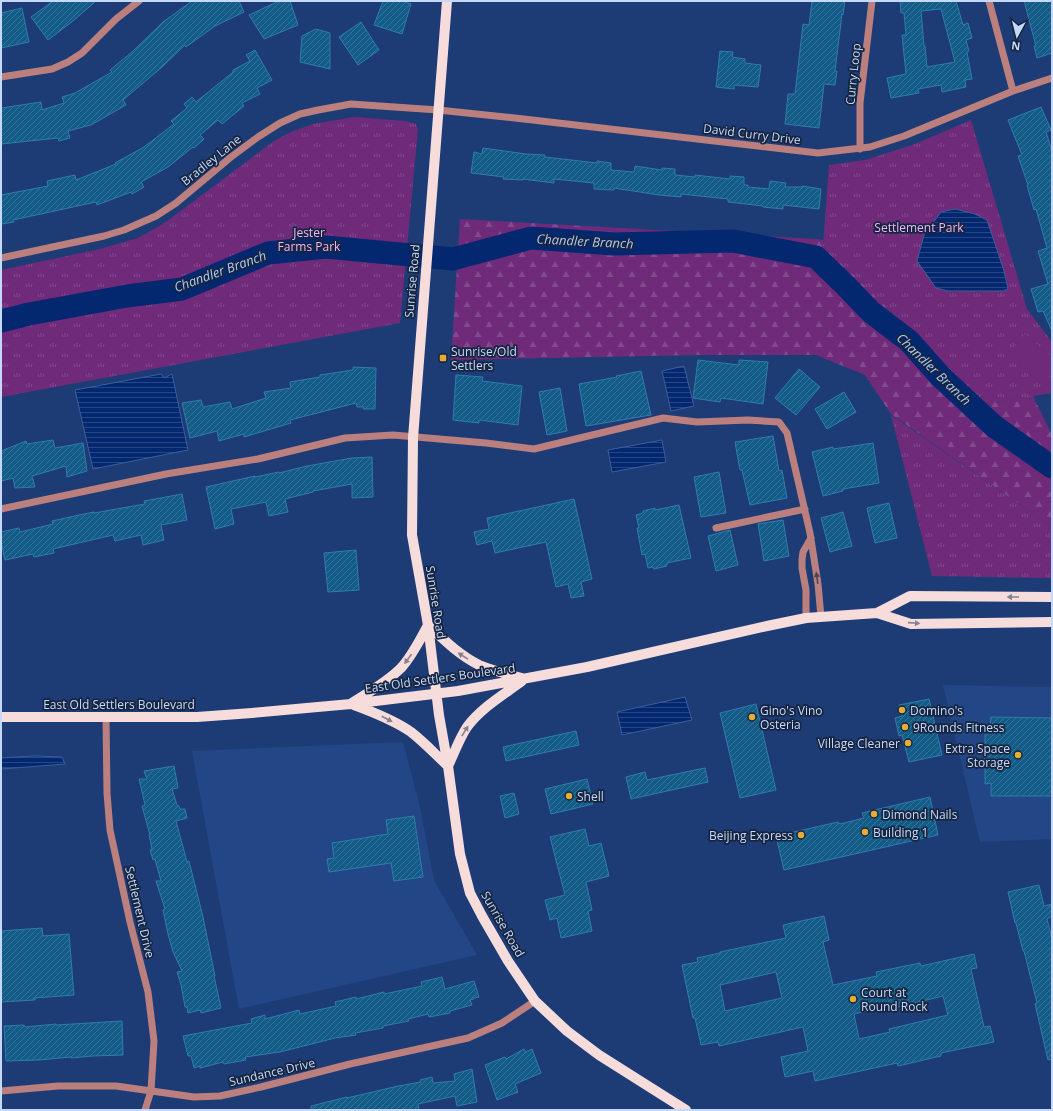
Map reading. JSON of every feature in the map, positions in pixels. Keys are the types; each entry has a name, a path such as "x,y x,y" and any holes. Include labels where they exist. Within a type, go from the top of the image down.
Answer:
{"main road":[{"name":"Sunrise Road","path":"447,1 413,438 412,535 428,625 436,694 460,854 470,893 508,961 535,1001 567,1031 599,1055 686,1110"},
{"name":"East Old Settlers Boulevard","path":"877,613 910,596 1052,597"},
{"name":"East Old Settlers Boulevard","path":"1,717 197,717 351,704 436,694 587,667 806,618 877,613 910,624 1052,622"},
{"path":"351,704 384,682 401,667 417,645 428,625 446,643 465,657 481,665 526,679"},
{"path":"351,704 376,713 410,731 448,766 467,727 491,704 526,679"}],"street":[{"path":"1,76 52,68 68,62 82,53 116,19 139,1"},
{"name":"Curry Loop","path":"860,149 860,103 872,1"},
{"path":"990,1 1012,91"},
{"name":"David Curry Drive","path":"438,110 818,153 870,147 904,136 1012,91 1052,78"},
{"name":"Bradley Lane","path":"1,258 104,236 124,230 156,216 176,203 258,137 300,114 351,104 438,110"},
{"path":"1,509 166,474 258,459 345,438 393,435 413,438 486,443 534,449 663,418 697,422 748,420 779,422 787,433 805,509 818,584 821,617"},
{"path":"716,528 805,509"},
{"path":"806,618 806,590 802,560 803,552 810,535"},
{"name":"Settlement Drive","path":"106,717 107,793 110,830 130,922 148,992 154,1041 151,1091 146,1110"},
{"name":"Sundance Drive","path":"1,1091 58,1086 116,1086 194,1097 220,1096 350,1064 468,1038 502,1024 535,1001"}],"shaded area":[{"path":"955,209 975,214 987,220 1004,271 1008,289 1003,291 948,291 936,288 917,261 924,235 941,212"},
{"path":"684,366 694,406 671,411 662,371"},
{"path":"161,374 164,378 172,374 188,450 93,469 75,390"},
{"path":"662,440 666,462 612,472 608,450"},
{"path":"943,685 1052,687 1052,839 980,842"},
{"path":"685,697 692,720 622,735 617,712"},
{"path":"403,742 420,807 434,880 477,955 239,1009 192,751"},
{"path":"35,756 62,757 65,764 1,769 1,758"}],"green space":[{"name":"Jester Farms Park","path":"354,117 405,121 416,124 418,129 400,323 1,397 1,270 100,249 138,238 163,224 274,141 291,132 313,124"},
{"name":"Settlement Park","path":"971,120 1027,309 1052,342 1052,393 982,404 890,310 823,246 829,165 865,160 915,144"},
{"path":"460,219 823,240 823,246 890,310 981,404 1033,396 1052,435 1052,527 891,414 865,375 816,355 697,355 451,360"},
{"path":"1025,334 1052,357 1052,372 1042,384 1007,355"},
{"path":"891,415 1052,527 1052,578 932,576"}],"building":[{"path":"53,1 96,1 48,40 31,17"},
{"path":"192,1 239,1 244,12 215,26 186,47 185,45 123,100 126,105 91,125 68,131 70,138 59,141 58,138 1,144 1,108 41,102 42,110 64,103 62,97 75,93 112,72 110,70 132,52 163,22"},
{"path":"279,1 290,1 298,25 264,39 249,15"},
{"path":"383,1 401,1 411,4 402,34 374,25"},
{"path":"812,1 845,1 835,71 837,71 835,85 824,84 819,128 785,124 788,94 795,94 803,24 809,25"},
{"path":"900,1 956,1 963,25 968,23 972,38 966,40 969,51 967,52 972,79 965,80 966,87 942,92 941,85 918,89 919,93 891,98 887,78 906,74 902,35 906,35 904,13 901,13","holes":["941,9 955,62 927,67 921,11"]},
{"path":"1024,1 1052,1 1052,53 1037,58 1034,46 1036,46"},
{"path":"22,8 29,42 1,48 1,13"},
{"path":"361,22 379,50 358,65 339,37"},
{"path":"316,29 330,33 330,69 300,62 302,36"},
{"path":"255,50 272,80 257,88 260,94 242,103 244,106 222,124 218,120 200,135 204,139 194,148 193,147 168,167 141,182 144,187 132,194 131,192 97,205 96,202 1,224 1,195 48,186 47,181 75,175 76,180 116,164 115,163 144,147 174,124 171,121 187,108 184,104 192,97 196,102 233,72 233,70 250,61 246,55"},
{"path":"720,51 733,52 732,57 745,59 745,63 761,65 758,87 734,85 734,89 716,87"},
{"path":"1041,107 1051,130 1046,132 1052,151 1052,331 1043,311 1038,312 1031,289 1048,284 1038,251 1047,248 1036,209 1034,210 1028,185 1018,156 1022,155 1008,120"},
{"path":"483,148 545,155 545,157 597,163 597,161 611,163 611,170 634,172 635,166 662,170 662,168 675,169 675,175 695,177 695,175 730,179 730,176 744,177 744,185 748,185 748,187 769,189 770,181 786,183 785,187 802,186 821,189 819,209 783,205 783,209 763,207 728,202 728,199 681,194 681,197 659,195 614,188 614,190 594,189 594,183 554,179 554,183 523,179 503,179 504,177 471,173 474,152 482,154"},
{"path":"698,360 739,365 739,360 768,362 763,404 721,398 720,402 693,398"},
{"path":"353,367 376,368 375,409 363,409 364,407 357,407 356,403 290,420 291,423 244,437 244,434 219,441 217,431 190,438 182,403 201,400 203,407 230,402 232,409 266,398 264,392 291,388 290,382 320,377 320,375 353,370"},
{"path":"799,369 820,387 796,415 775,398"},
{"path":"641,371 651,415 586,426 579,384"},
{"path":"456,375 483,377 482,381 522,386 518,425 479,420 479,423 453,420"},
{"path":"560,388 567,431 547,435 539,392"},
{"path":"844,392 856,412 827,429 815,409"},
{"path":"773,436 779,471 782,470 787,498 750,505 742,470 740,470 735,442"},
{"path":"53,440 55,448 83,443 87,471 67,477 66,466 32,476 35,487 15,488 13,478 1,481 1,451 26,441 27,444"},
{"path":"873,443 879,483 843,489 843,491 823,496 812,452 833,447 833,449"},
{"path":"372,457 373,497 352,498 352,484 313,491 285,499 288,512 269,516 266,502 231,509 234,524 215,529 206,487 307,466 352,458"},
{"path":"719,472 726,513 701,517 694,477"},
{"path":"182,494 187,520 161,525 164,540 143,545 141,535 115,541 113,535 53,549 54,553 34,557 33,554 5,560 1,541 1,532 19,528 20,532 53,524 52,521 94,512 145,504 144,501"},
{"path":"574,499 592,579 581,582 584,596 571,598 568,584 556,587 546,542 495,553 492,541 477,545 474,532 489,529 487,518"},
{"path":"889,503 897,538 875,543 867,508"},
{"path":"679,505 691,558 667,563 667,566 654,569 653,567 648,568 645,554 642,555 636,515 643,513 643,511 655,508 655,510"},
{"path":"843,512 852,546 830,552 821,518"},
{"path":"783,520 789,556 764,561 758,524"},
{"path":"730,530 738,565 716,571 708,536"},
{"path":"356,550 359,590 328,592 324,553"},
{"path":"929,699 942,755 909,762 902,735 899,736 895,718 902,716 899,705"},
{"path":"756,704 776,790 740,798 720,713"},
{"name":"Extra Space Storage","path":"991,717 1052,718 1052,796 991,796 991,783 985,784 985,727 990,727"},
{"path":"576,731 579,745 506,761 503,747"},
{"path":"174,766 178,788 172,789 177,805 180,809 185,809 187,818 176,821 187,862 189,861 203,917 221,1008 201,1013 200,1010 188,1013 187,1007 185,1007 177,972 182,971 173,952 163,910 165,909 156,881 161,881 155,859 153,860 150,850 152,849 150,835 142,806 145,805 139,779 147,779 144,771"},
{"path":"705,768 708,782 631,799 626,777 645,772 647,780"},
{"name":"Shell","path":"587,779 593,804 551,814 545,789"},
{"path":"514,793 519,814 505,818 500,796"},
{"name":"Building 1","path":"930,797 938,835 784,870 776,836 838,822 840,824 864,818 862,813"},
{"path":"414,816 423,877 394,881 391,863 329,872 327,859 334,858 332,843 388,834 386,820"},
{"path":"585,829 589,846 601,843 609,876 586,882 592,910 588,911 592,931 561,938 557,918 550,920 545,900 565,895 550,837"},
{"path":"1039,885 1044,906 1052,904 1052,916 1047,919 1052,939 1052,1059 1048,1060 1035,1004 1037,1003 1008,892"},
{"name":"Court at Round Rock","path":"824,916 829,940 823,942 833,985 877,976 876,972 920,963 921,966 974,954 977,968 971,969 984,1027 990,1026 994,1042 941,1053 941,1056 898,1066 897,1063 815,1081 813,1071 785,1077 781,1057 808,1051 803,1027 719,1046 718,1042 701,1045 695,1018 693,1018 682,965 698,962 697,958 720,952 786,938 783,925","holes":["776,972 782,998 725,1011 720,985","943,996 948,1015 889,1029 890,1032 859,1039 854,1014 884,1007 885,1010"]},
{"path":"42,928 43,936 69,934 74,995 35,998 35,1000 1,1002 1,931"},
{"path":"442,977 445,989 474,981 479,997 470,1000 472,1005 450,1011 450,1013 429,1017 428,1014 408,1019 409,1021 383,1026 383,1028 355,1033 356,1035 335,1038 280,1052 245,1057 246,1060 224,1064 223,1062 200,1068 200,1066 194,1068 191,1056 188,1056 183,1036 252,1023 251,1019 265,1015 265,1019 299,1010 300,1014 336,1006 335,1002 422,986 421,982"},
{"path":"122,1021 123,1055 6,1061 4,1026 24,1025 25,1027"},
{"path":"524,1049 526,1052 532,1049 541,1073 515,1084 518,1092 497,1100 485,1065 505,1057 506,1059"},
{"path":"472,1069 477,1102 457,1106 455,1096 418,1104 419,1110 311,1110 311,1106 421,1082 420,1080 432,1077 433,1083 455,1081 454,1074"}],"waterway":[{"name":"Chandler Branch","path":"1,321 29,314 127,296 182,289 268,253 326,247 453,259 531,238 614,244 733,241 816,257 871,312 909,341 941,377 995,427 1052,467"}],"place":[{"name":"Sunrise/Old Settlers","path":"443,358"},
{"name":"Domino's","path":"902,710"},
{"name":"Gino's Vino Osteria","path":"752,717"},
{"name":"9Rounds Fitness","path":"905,727"},
{"name":"Village Cleaner","path":"908,743"},
{"name":"Extra Space Storage","path":"1018,755"},
{"name":"Shell","path":"569,796"},
{"name":"Dimond Nails","path":"874,814"},
{"name":"Building 1","path":"865,832"},
{"name":"Beijing Express","path":"801,835"},
{"name":"Court at Round Rock","path":"853,999"}]}
